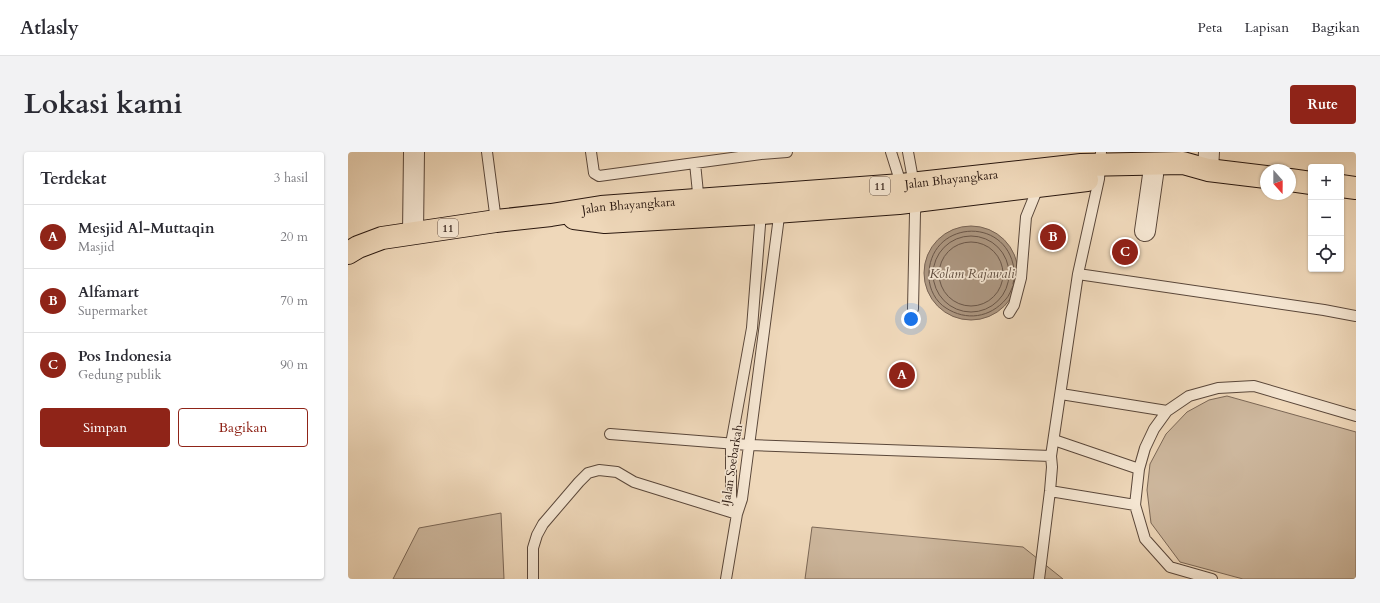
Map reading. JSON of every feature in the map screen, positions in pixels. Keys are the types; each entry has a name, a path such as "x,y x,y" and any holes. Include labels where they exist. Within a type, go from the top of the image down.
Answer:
{"highway":[{"name":"Jalan Bhayangkara","path":"348,253 358,247 382,238 496,221 551,215 605,222 700,208 771,203 911,197 1039,177 1100,165 1209,161 1260,175"},
{"name":"Jalan Bhayangkara","path":"1100,165 1153,175 1181,175 1209,161"},
{"path":"1296,181 1308,183"},
{"path":"1344,186 1356,188"}],"street":[{"path":"413,233 414,152"},
{"path":"1145,231 1153,175"}],"lane":[{"path":"487,152 496,221"},
{"path":"591,152 594,173 599,176 761,154 787,152"},
{"path":"891,152 911,197"},
{"path":"908,152 911,197 913,308"},
{"path":"695,163 700,208"},
{"path":"1039,579 1050,491 1054,440 1078,274 1100,165"},
{"path":"1009,313 1014,305 1021,278 1026,217 1039,177"},
{"name":"Jalan Soebarkah","path":"736,514 731,497 731,444 752,328 771,203"},
{"name":"Jalan Soebarkah","path":"736,514 742,499 749,445 771,203"},
{"path":"1078,274 1356,316"},
{"path":"1212,579 1170,567 1145,539 1134,506 1145,448 1154,429 1167,411 1189,396 1218,388 1254,386 1356,415"},
{"path":"1061,394 1167,411"},
{"path":"610,434 749,445 1042,457 1052,456"},
{"path":"1054,440 1140,468"},
{"path":"533,579 536,535 543,524 579,482 588,473 599,470 617,472 634,482 736,514 726,579"},
{"path":"1050,491 1134,506"}],"shaded area":[{"path":"1227,396 1356,432 1356,579 1243,579 1180,562 1151,523 1147,490 1150,464 1166,434 1187,412 1209,400"},
{"path":"501,513 504,579 393,579 419,528"},
{"path":"812,527 1023,547 1063,579 805,579"}],"water":[{"name":"Kolam Rajawali","path":"971,226 989,230 1004,240 1014,255 1018,273 1014,291 1004,306 989,316 971,320 953,316 938,306 928,291 924,273 928,255 938,240 953,230"}],"place":[{"name":"Alfamart","path":"1053,237"},
{"name":"Pos Indonesia","path":"1125,252"},
{"name":"Mesjid Al-Muttaqin","path":"902,375"}]}
